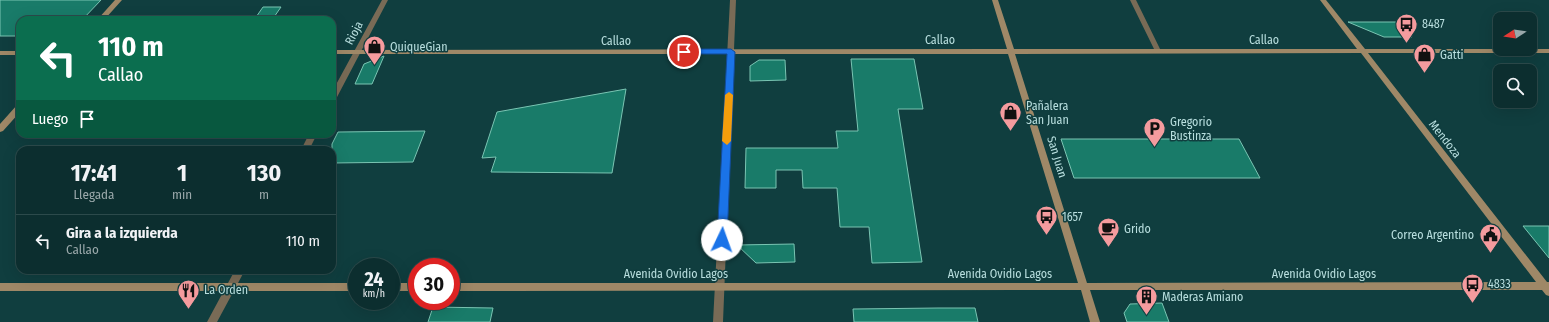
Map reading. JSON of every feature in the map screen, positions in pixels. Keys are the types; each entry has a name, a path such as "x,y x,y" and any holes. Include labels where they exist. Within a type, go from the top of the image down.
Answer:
{"main road":[{"path":"104,16 119,0"},
{"name":"San Juan","path":"995,0 1095,322"},
{"name":"Mendoza","path":"1322,0 1547,288"},
{"name":"Callao","path":"336,52 1549,51"},
{"path":"0,52 16,53"},
{"path":"0,128 16,111"},
{"name":"Avenida Ovidio Lagos","path":"460,287 1084,286 1547,288"},
{"path":"0,287 348,287"}],"street":[{"name":"Rioja","path":"336,91 385,0"},
{"path":"718,322 733,0"},
{"path":"1133,0 1158,51"},
{"path":"212,322 238,274"}],"building":[{"path":"0,0 101,0 86,16 16,16 16,36 0,36"},
{"path":"263,7 281,7 275,16 257,16"},
{"path":"1348,22 1399,22 1412,37 1384,37"},
{"path":"384,56 372,84 355,84 364,64"},
{"path":"851,59 914,59 923,109 898,109 922,262 872,263 869,227 840,227 837,188 803,188 802,170 776,170 776,188 745,188 746,148 838,148 836,131 858,131"},
{"path":"759,60 785,60 786,80 750,81 750,66"},
{"path":"626,89 612,173 491,172 496,157 482,158 497,112"},
{"path":"425,131 413,162 336,163 336,146 332,146 332,144 338,132"},
{"name":"Gregorio Bustinza","path":"1061,139 1239,139 1260,178 1074,178"},
{"path":"1523,226 1549,226 1549,258"},
{"path":"794,244 795,262 756,263 737,245"},
{"name":"Maderas Amiano","path":"1162,303 1169,322 1127,322 1124,313 1130,304"},
{"path":"460,307 493,308 490,322 428,322 432,310 460,310"},
{"path":"975,308 978,322 854,322 853,309"}],"slow traffic":[{"path":"727,141 729,95"}],"place":[{"name":"8487","path":"1407,44"},
{"name":"QuiqueGian","path":"375,66"},
{"name":"Gatti","path":"1425,74"},
{"name":"Pañalera San Juan","path":"1011,132"},
{"name":"Gregorio Bustinza","path":"1155,148"},
{"name":"1657","path":"1046,236"},
{"name":"Grido","path":"1108,248"},
{"name":"Correo Argentino","path":"1490,254"},
{"name":"4833","path":"1472,304"},
{"name":"La Orden","path":"188,310"},
{"name":"Maderas Amiano","path":"1146,316"}],"route":[{"path":"684,52 731,52 722,240"}]}
